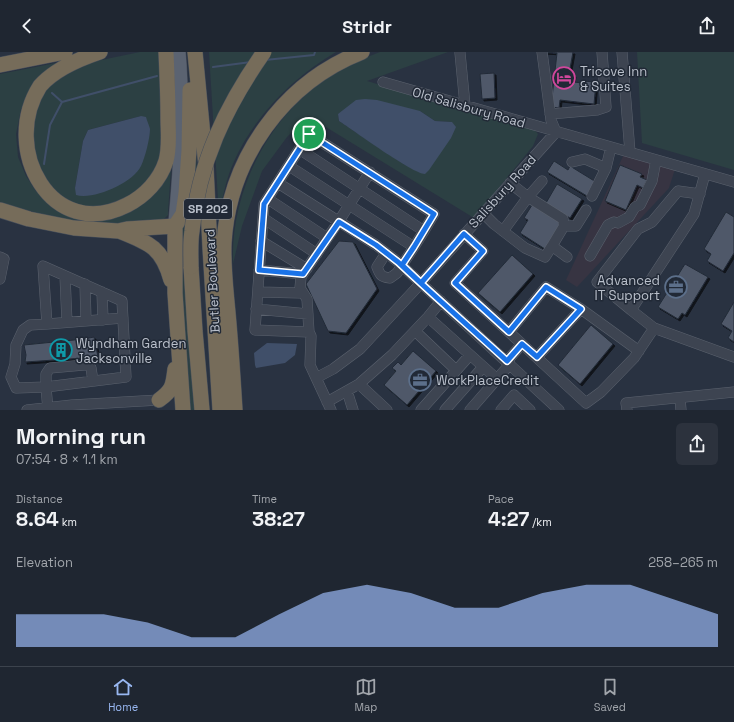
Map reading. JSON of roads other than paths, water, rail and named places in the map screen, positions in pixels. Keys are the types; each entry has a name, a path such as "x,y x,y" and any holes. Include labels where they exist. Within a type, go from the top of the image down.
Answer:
{"highway":[{"path":"0,65 65,52"},
{"path":"100,52 68,66 52,75 41,85 28,102 22,116 18,141 21,159 30,177 43,194 59,205 86,214 109,212 133,202 150,189 160,174 166,160 168,144 166,52"},
{"path":"202,410 194,331 191,267 191,231 195,206 209,155 228,109 245,79 264,52"},
{"path":"217,363 224,286 224,251 228,213 238,180 254,146 275,115 304,84 337,63 362,52"},
{"path":"118,231 127,229 175,226 183,214 189,150 190,91 195,54"},
{"name":"Butler Boulevard","path":"195,54 206,167 220,410"},
{"path":"0,210 29,219 68,227 118,231 141,240 157,252 166,264 175,293"},
{"name":"SR 202","path":"175,226 175,293 183,410"},
{"path":"224,286 228,312 235,410"},
{"path":"159,400 172,389 178,346"},
{"path":"159,400 173,405 178,410"}],"main road":[{"name":"SR 202","path":"175,226 181,144 182,99 179,52"}],"street":[{"path":"542,52 551,120 556,132 734,182"},
{"path":"550,114 596,110 606,107 602,52"},
{"path":"622,52 630,152"},
{"path":"460,53 465,106"},
{"name":"Old Salisbury Road","path":"383,82 556,132"},
{"name":"Salisbury Road","path":"316,378 333,369 360,349 556,132"},
{"path":"309,332 255,330 264,204 309,134 434,214 397,273 390,278 380,275 377,267 386,252"},
{"path":"592,196 606,168 611,147"},
{"path":"299,149 424,231"},
{"path":"572,162 585,160 606,168"},
{"path":"590,256 608,225 614,222 618,223 629,217 635,207 640,205 652,181 656,160"},
{"path":"288,166 414,247"},
{"path":"370,172 339,222 301,277 300,288 306,299 309,332 311,336 310,365 329,406 347,391 359,384 392,356 428,317 440,301"},
{"path":"631,310 694,214 705,174"},
{"path":"504,231 528,197 542,181"},
{"path":"278,183 386,252 559,410"},
{"path":"483,213 525,248 545,257 564,226 563,219 528,197 510,183"},
{"path":"700,194 678,191 652,222 638,229 597,282 654,328 734,357"},
{"path":"268,199 327,238"},
{"path":"564,226 576,226 586,210"},
{"path":"263,218 317,254"},
{"path":"464,234 487,248 455,283 586,402 601,392 634,358 654,328"},
{"path":"261,241 305,271"},
{"path":"552,246 567,257"},
{"path":"0,257 4,259 0,279"},
{"path":"47,324 43,266 122,301 123,318 126,377 46,387 16,388 11,377 15,364 16,345 23,330 30,325 47,324 66,322 103,320 123,318"},
{"path":"259,270 305,271"},
{"path":"65,276 66,322"},
{"path":"85,284 86,321"},
{"path":"509,332 546,287 581,309 639,351"},
{"path":"102,292 103,320"},
{"path":"258,292 302,293"},
{"path":"256,309 308,314"},
{"path":"537,357 581,309"},
{"path":"428,317 497,379"},
{"path":"414,332 456,370"},
{"path":"470,410 497,379 522,344"},
{"path":"421,410 470,355"},
{"path":"48,409 46,387 47,372 51,368 88,365 91,368 93,381"},
{"path":"445,410 483,366"},
{"path":"359,384 387,410"},
{"path":"347,391 353,410"},
{"path":"626,410 626,403 734,392"},
{"path":"501,410 514,395 530,410"},
{"path":"680,398 681,410"},
{"path":"28,410 48,409 72,405 159,400"}],"water":[{"path":"356,100 377,100 420,111 435,121 452,122 456,127 451,138 425,174 418,172 396,160 339,121 338,114"},
{"path":"141,116 146,117 150,133 144,158 137,172 122,184 102,193 84,196 76,195 75,188 83,141 88,130"},
{"path":"267,343 297,344 295,355 285,363 256,368 254,353"}],"waterway":[{"path":"265,60 314,55 315,52"},
{"path":"213,67 251,62"},
{"path":"44,164 50,125 62,102 157,76"},
{"path":"52,93 62,102"}],"place":[{"name":"Tricove Inn & Suites","path":"564,78"},
{"name":"Advanced IT Support","path":"676,287"},
{"name":"Wyndham Garden Jacksonville","path":"61,350"},
{"name":"WorkPlaceCredit","path":"420,380"}]}
